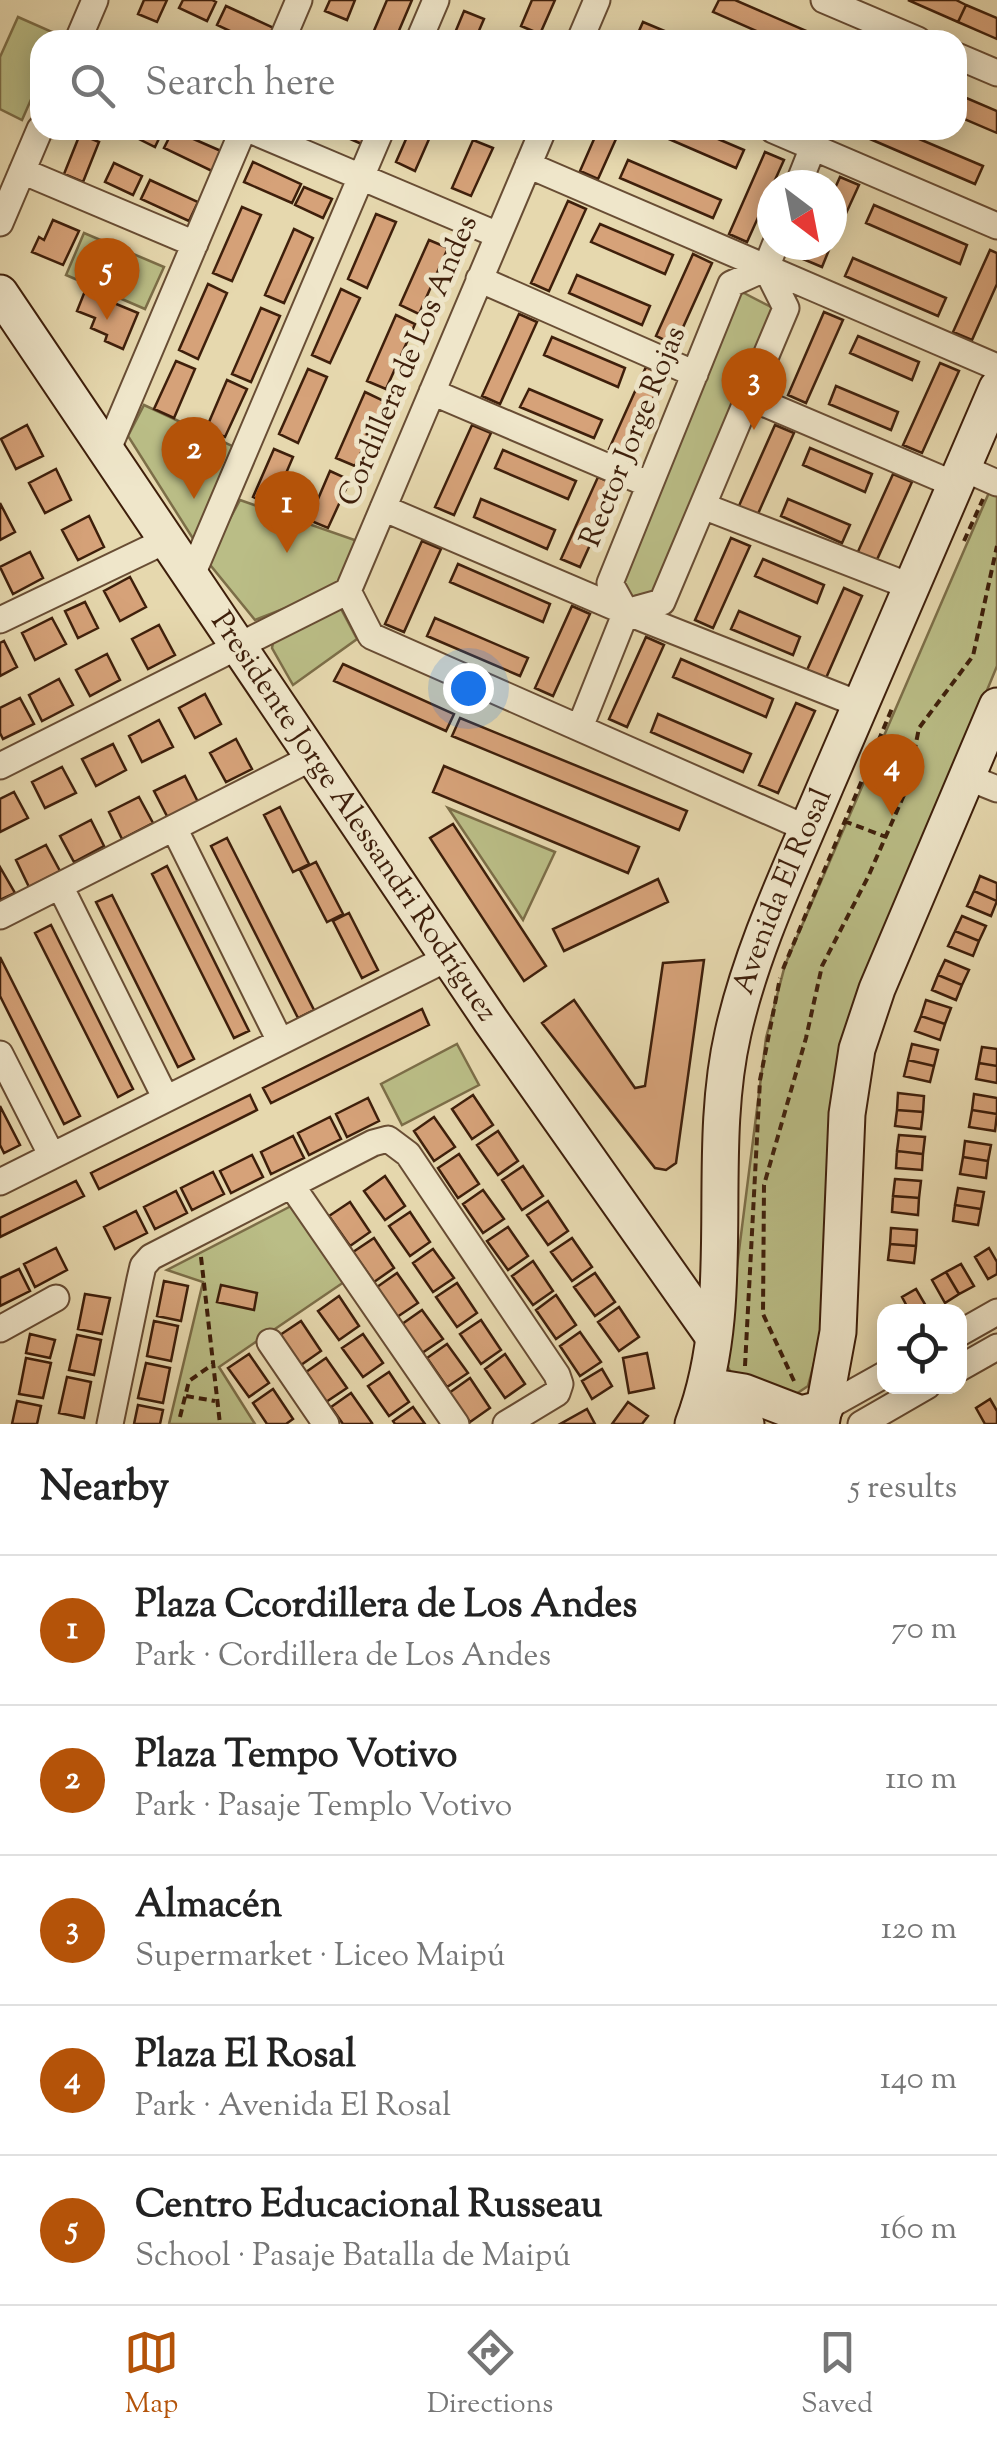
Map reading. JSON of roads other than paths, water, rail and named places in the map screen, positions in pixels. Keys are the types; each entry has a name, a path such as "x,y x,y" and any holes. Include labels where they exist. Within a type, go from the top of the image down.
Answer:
{"street":[{"path":"82,30 95,0"},
{"path":"423,30 436,0"},
{"path":"824,0 894,30"},
{"path":"584,30 596,1"},
{"path":"284,30 291,2"},
{"path":"967,60 997,74"},
{"path":"0,223 35,140"},
{"path":"106,450 242,140"},
{"path":"271,140 498,236"},
{"path":"192,577 377,140"},
{"name":"Cordillera de Los Andes","path":"348,591 538,140"},
{"path":"796,140 997,226"},
{"path":"804,170 812,147"},
{"path":"528,165 757,251"},
{"path":"22,171 195,244"},
{"name":"Rector Jorge Rojas","path":"626,612 610,583 648,484 731,284 765,260"},
{"path":"626,612 662,602 750,397 786,308 772,260"},
{"path":"779,260 997,366"},
{"path":"479,280 695,374"},
{"name":"Presidente Jorge Alessandri Rodríguez","path":"0,292 448,958 713,1336"},
{"name":"Avenida El Rosal","path":"700,1406 713,1336 723,1099 732,1036 748,978 912,587 977,479 997,388"},
{"path":"432,392 648,484"},
{"path":"750,397 977,479"},
{"path":"704,506 912,587"},
{"path":"383,508 626,612 861,705"},
{"path":"3,613 167,540"},
{"path":"0,766 348,591 371,636 808,829"},
{"path":"580,727 626,612"},
{"path":"816,1415 838,1332 847,1114 857,1048 877,988 985,766 997,706"},
{"path":"0,916 313,758"},
{"path":"174,828 280,1042"},
{"path":"60,886 166,1098"},
{"path":"0,1182 448,958"},
{"path":"0,1054 52,1156"},
{"path":"110,1424 144,1266 150,1257 373,1144 388,1140 408,1154 557,1375 557,1394 506,1424"},
{"path":"292,1186 456,1424"},
{"path":"0,1328 56,1298"},
{"path":"967,1328 997,1312"},
{"path":"270,1342 326,1424"},
{"path":"967,1364 997,1347"},
{"path":"700,1406 816,1415 877,1378"},
{"path":"861,1424 913,1394"}],"place":[{"name":"Centro Educacional Russeau","path":"107,320"},
{"name":"Almacén","path":"754,430"},
{"name":"Plaza Tempo Votivo","path":"194,499"},
{"name":"Plaza Ccordillera de Los Andes","path":"287,553"},
{"name":"Plaza El Rosal","path":"892,816"}]}
